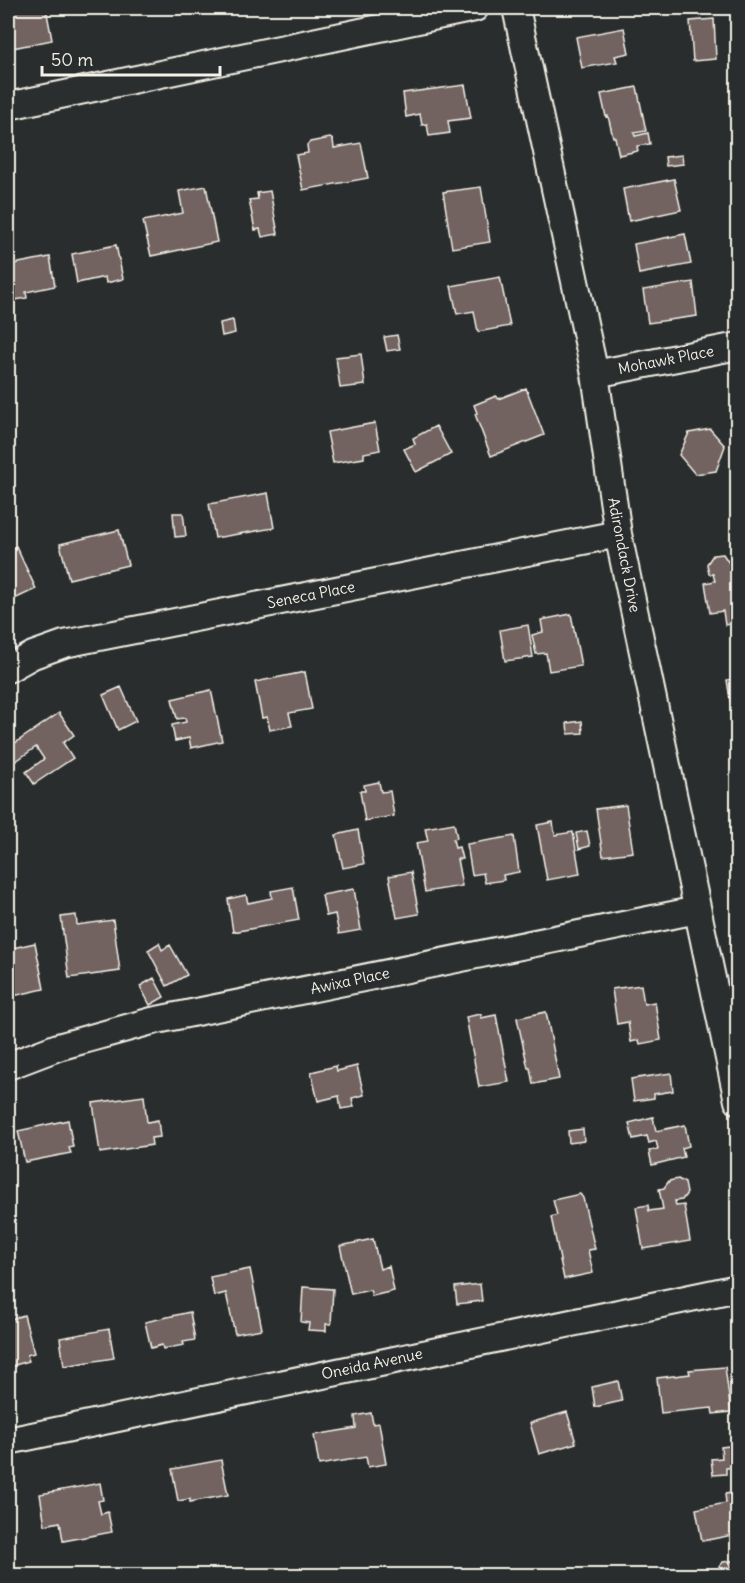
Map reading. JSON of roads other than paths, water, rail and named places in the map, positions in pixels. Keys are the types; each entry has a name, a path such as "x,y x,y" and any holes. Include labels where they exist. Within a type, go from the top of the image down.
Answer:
{"street":[{"path":"8,106 475,8"},
{"name":"Adirondack Drive","path":"516,8 595,374 618,534 738,1101"},
{"name":"Mohawk Place","path":"595,374 738,346"},
{"name":"Seneca Place","path":"8,669 33,655 64,644 618,534"},
{"name":"Awixa Place","path":"8,1066 58,1047 152,1021 697,910"},
{"name":"Oneida Avenue","path":"8,1441 738,1288"}]}
